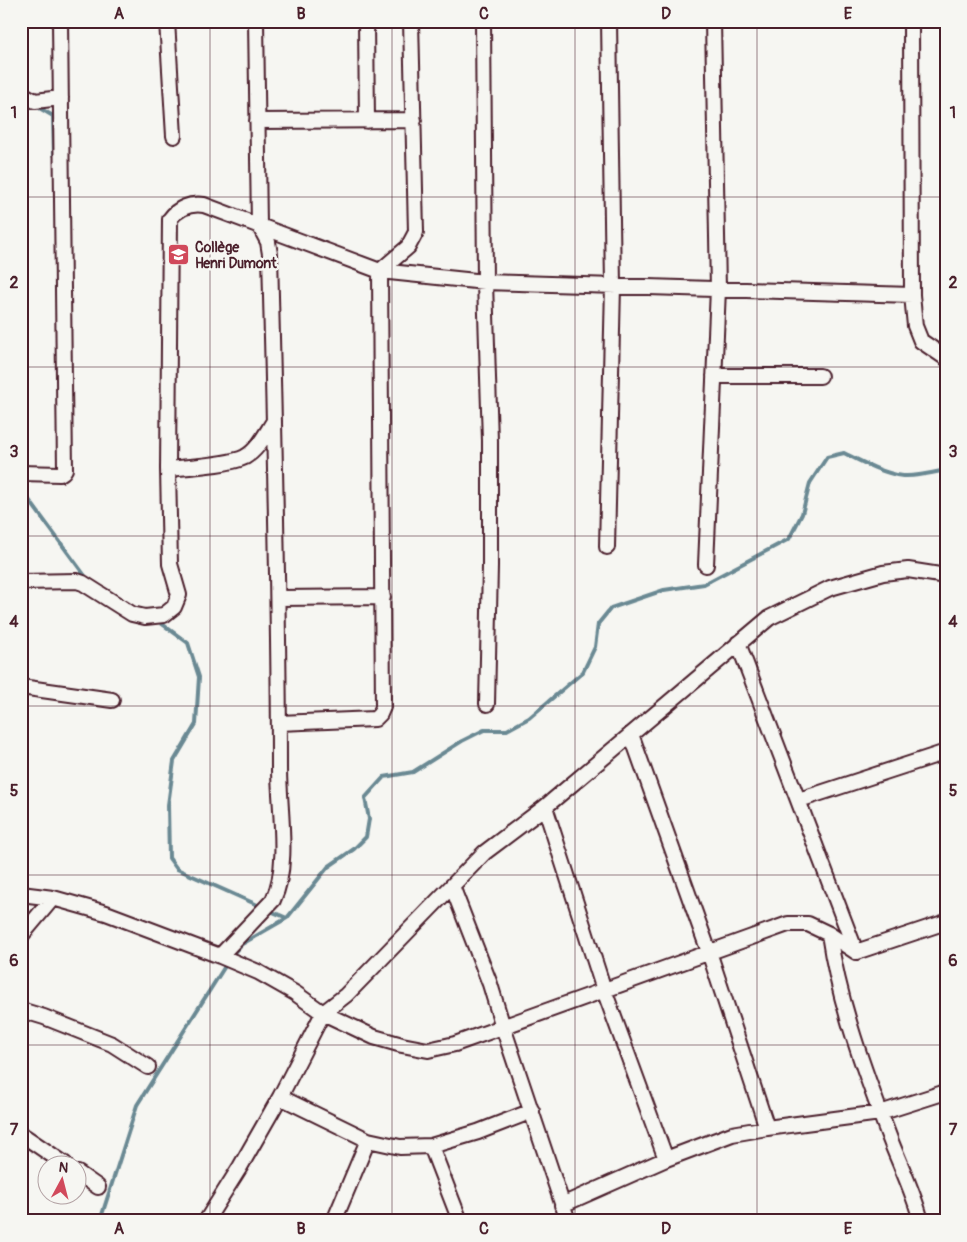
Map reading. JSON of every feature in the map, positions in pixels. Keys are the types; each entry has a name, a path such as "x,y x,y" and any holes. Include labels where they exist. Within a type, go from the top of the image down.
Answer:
{"street":[{"path":"21,474 60,474 65,469 60,21"},
{"path":"167,21 174,136"},
{"path":"220,956 273,900 278,891 282,853 279,796 279,598 270,254 268,242 259,225 256,21"},
{"path":"366,21 367,121"},
{"path":"279,723 375,719 383,707 380,272 408,246 416,232 411,21"},
{"path":"484,21 485,282 490,460 487,704"},
{"path":"607,547 613,286 608,21"},
{"path":"706,565 718,289 712,21"},
{"path":"911,21 912,295 915,326 921,341 946,358"},
{"path":"21,93 38,101 61,98"},
{"path":"257,121 414,120"},
{"path":"21,582 77,581 132,614 145,617 164,615 174,607 178,595 170,564 168,469 170,219 187,206 194,204 204,205 380,272 485,282 912,295"},
{"path":"714,376 820,376"},
{"path":"168,469 234,461 246,456 260,443 274,420"},
{"path":"206,1221 240,1167 280,1097 323,1014 346,995 484,853 545,807 769,618 830,588 883,573 908,570 946,576"},
{"path":"279,598 383,597"},
{"path":"738,643 856,952"},
{"path":"21,687 112,700"},
{"path":"631,734 709,952 767,1128"},
{"path":"798,800 946,752"},
{"path":"545,807 604,990 666,1160"},
{"path":"452,886 490,984 568,1221"},
{"path":"21,894 53,898 106,913 220,956 258,972 295,993 323,1014 374,1037 402,1046 428,1050 456,1044 788,924 808,924 829,934 856,952"},
{"path":"21,936 53,898"},
{"path":"856,952 946,922"},
{"path":"829,934 833,965 844,1005 880,1114 921,1221"},
{"path":"21,1010 112,1044 148,1067"},
{"path":"562,1204 732,1134 880,1114 946,1092"},
{"path":"280,1097 368,1140 400,1147 431,1146 478,1132 532,1111"},
{"path":"21,1134 50,1154"},
{"path":"334,1221 368,1140"},
{"path":"431,1146 460,1221"},
{"path":"88,1180 98,1187"}],"waterway":[{"path":"36,106 53,116 54,155"},
{"path":"230,957 242,944 287,918 328,867 354,849 366,837 369,819 365,798 384,777 413,772 462,741 484,730 507,730 529,718 583,672 595,647 598,624 611,608 664,590 704,584 789,539 802,514 810,483 827,457 844,453 880,470 903,476 946,470"},
{"path":"21,489 88,580"},
{"path":"158,621 188,643 199,677 196,724 174,761 168,805 169,858 177,869 262,907"},
{"path":"268,910 287,918"},
{"path":"100,1221 137,1105 227,963"}],"place":[{"name":"Collège Henri Dumont","path":"179,255"}]}
